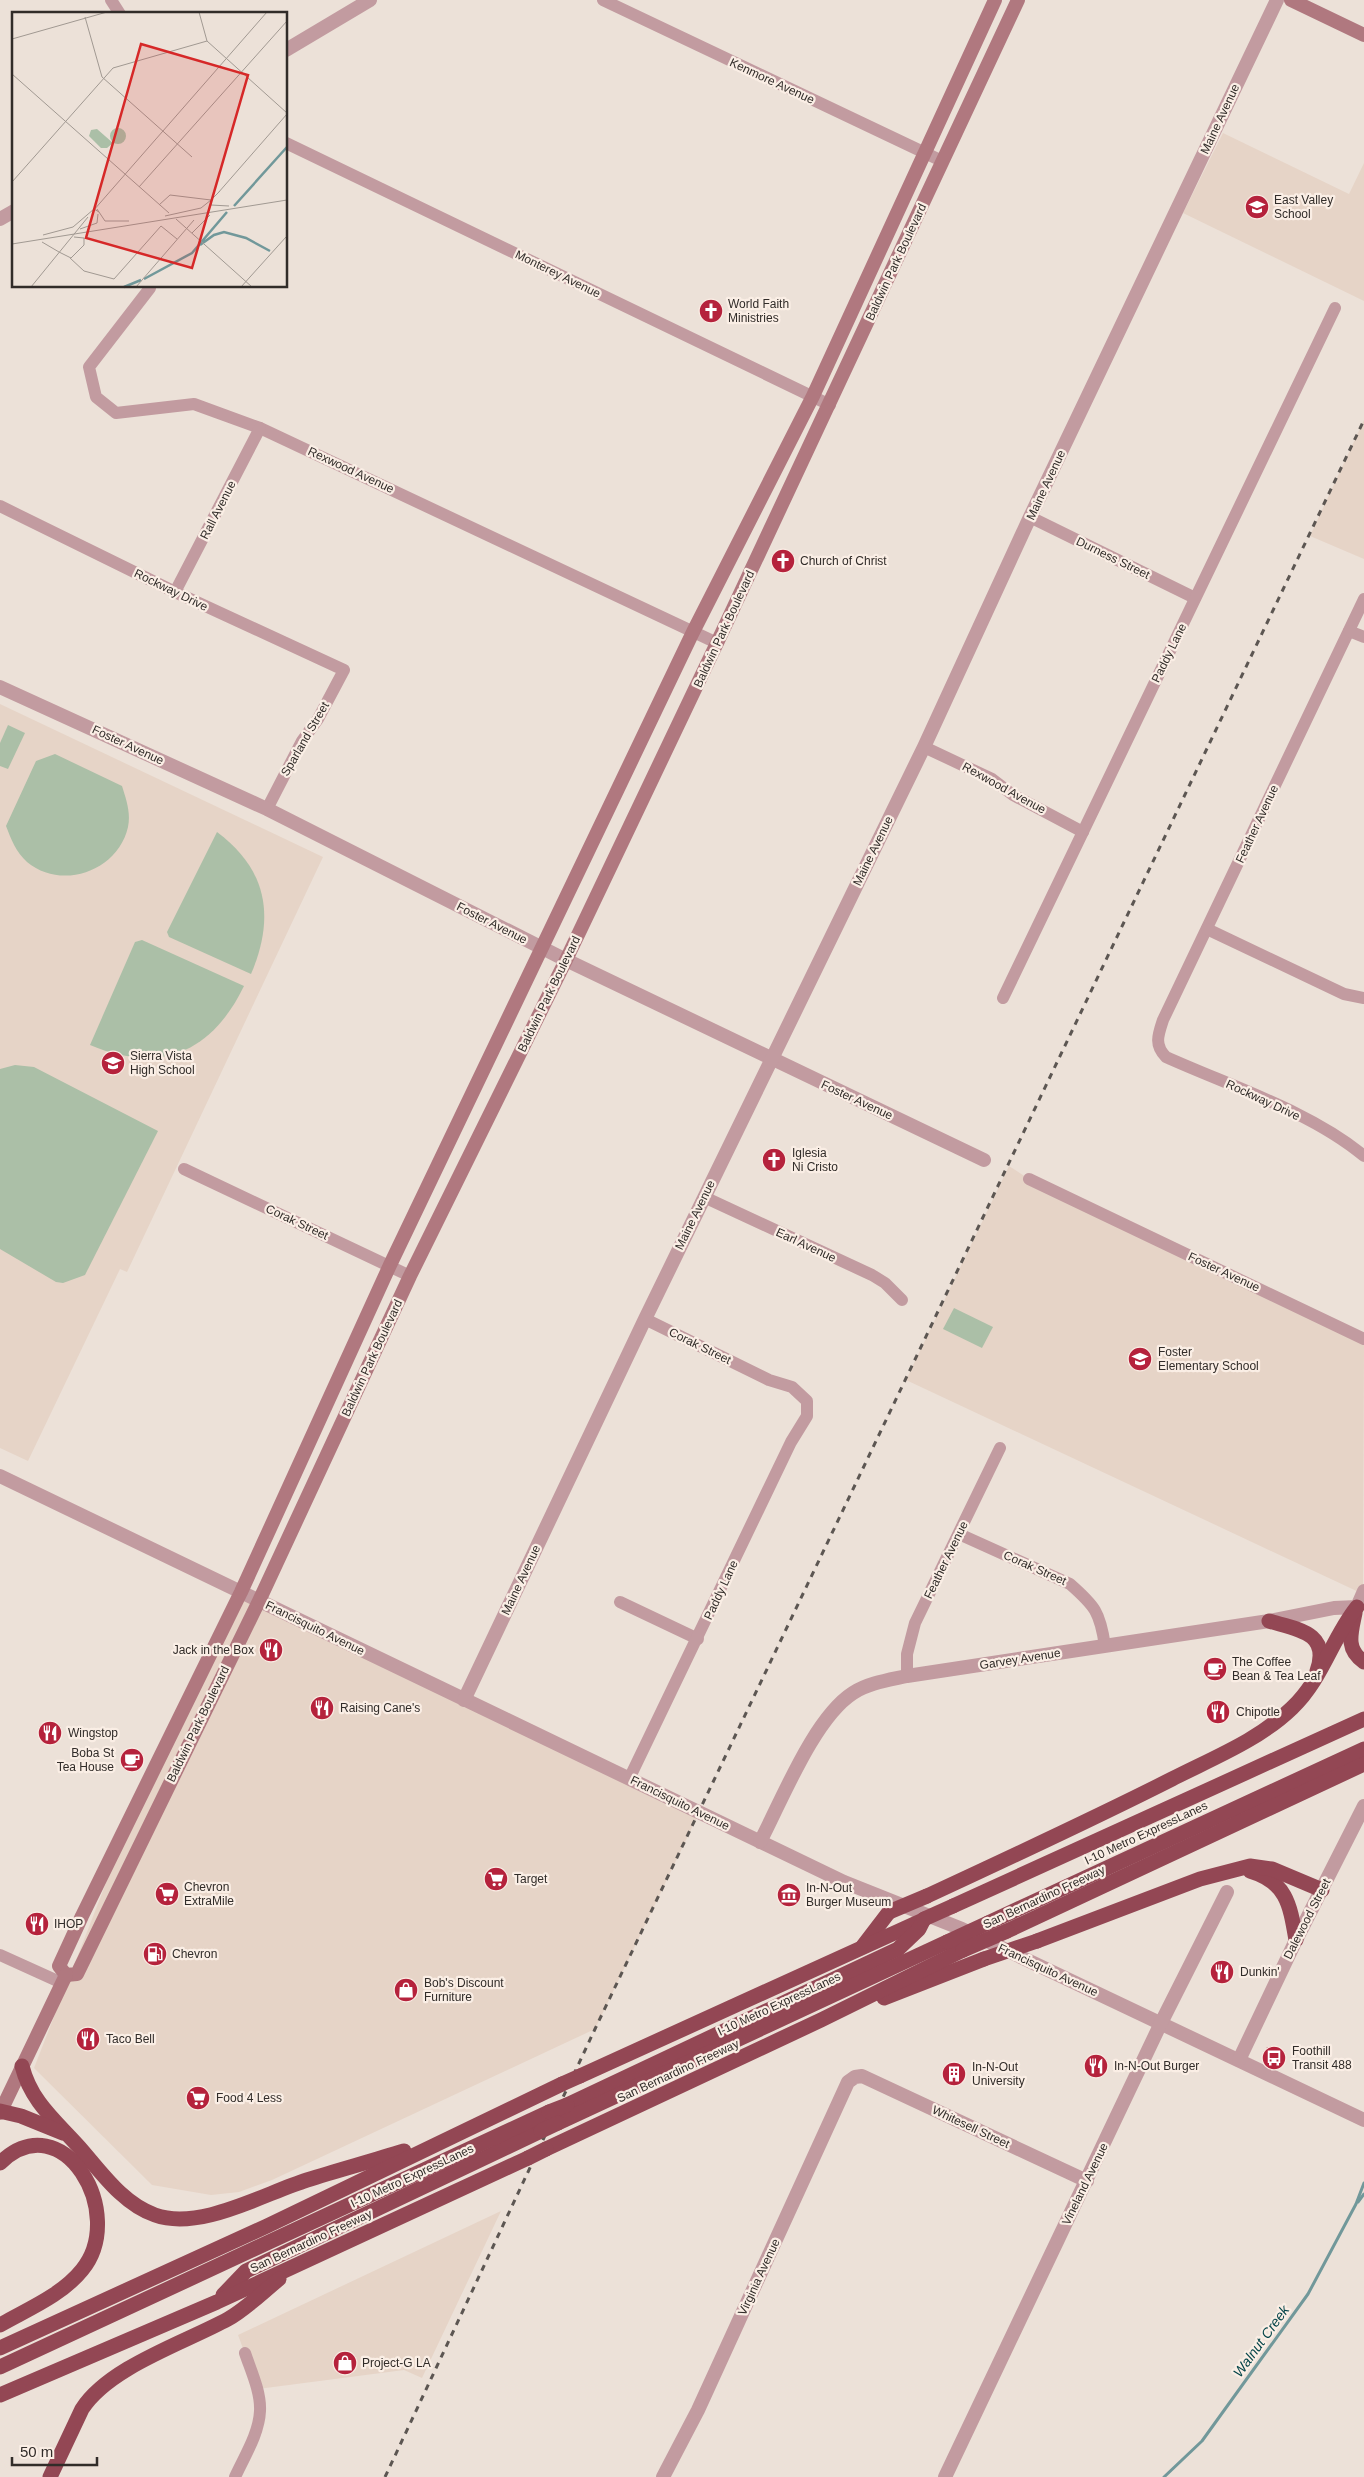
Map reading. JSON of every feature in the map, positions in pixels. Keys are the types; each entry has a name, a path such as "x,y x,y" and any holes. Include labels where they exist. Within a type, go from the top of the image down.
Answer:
{"highway":[{"path":"1360,1607 1350,1643 1357,1657 1364,1662"},
{"path":"862,1948 889,1912 1065,1833 1233,1748 1277,1721 1303,1698 1324,1664 1344,1623 1360,1607"},
{"path":"1269,1621 1303,1630 1314,1637 1320,1658 1313,1683"},
{"path":"0,2348 267,2226 562,2084 918,1924 953,1906 1364,1719"},
{"name":"I-10 Metro ExpressLanes","path":"0,2367 947,1942 1364,1749"},
{"name":"San Bernardino Freeway","path":"0,2395 217,2302 528,2158 821,2020 964,1950 1364,1764"},
{"path":"821,2020 913,1988 1172,1889 1239,1868 1255,1866 1272,1869 1322,1890"},
{"path":"1239,1868 1264,1876 1284,1894 1290,1906 1296,1940"},
{"name":"I-10 Metro ExpressLanes","path":"217,2302 246,2271 541,2131 566,2104 898,1949 918,1924"},
{"path":"22,2066 31,2093 113,2186 138,2208 155,2216 173,2220 190,2219 221,2211 305,2181 451,2137"},
{"path":"0,2111 67,2135"},
{"path":"0,2163 8,2154 26,2147 50,2148 69,2157 80,2169 92,2188 98,2221 92,2253 84,2268 73,2280 53,2295 0,2325"},
{"path":"50,2477 82,2408 106,2382 230,2318 302,2261"}],"main road":[{"name":"Baldwin Park Boulevard","path":"64,1979 59,1966 241,1592 390,1264 693,632 813,396 995,0"},
{"name":"Baldwin Park Boulevard","path":"0,2111 64,1979 77,1974 259,1601 410,1276 566,960 717,644 1018,0"},
{"path":"1291,0 1364,36"},
{"path":"158,1807 172,1749 170,1736"}],"street":[{"path":"111,0 119,12"},
{"path":"288,49 370,0"},
{"name":"Kenmore Avenue","path":"603,0 942,161"},
{"name":"Maine Avenue","path":"464,1700 645,1319 924,747 1030,517 1277,0"},
{"name":"Monterey Avenue","path":"288,144 830,405"},
{"path":"0,219 12,212"},
{"name":"Rexwood Avenue","path":"150,288 89,367 96,397 116,413 194,404 260,428 717,644"},
{"name":"Paddy Lane","path":"1003,998 1335,308"},
{"name":"Rall Avenue","path":"175,592 260,428"},
{"name":"Rockway Drive","path":"0,506 175,592 344,670"},
{"name":"Durness Street","path":"1030,517 1195,598"},
{"name":"Feather Avenue","path":"1160,1051 1157,1042 1164,1020 1364,599"},
{"path":"1349,631 1364,637"},
{"name":"Sparland Street","path":"267,809 302,742 318,719 344,670"},
{"name":"Foster Avenue","path":"0,687 267,809 566,960 984,1160"},
{"name":"Rexwood Avenue","path":"924,747 992,779 1013,794 1084,832"},
{"path":"1207,929 1344,994 1364,998"},
{"name":"Rockway Drive","path":"1160,1051 1170,1059 1316,1124 1342,1138 1364,1156"},
{"name":"Corak Street","path":"184,1169 390,1264 410,1276"},
{"name":"Foster Avenue","path":"1030,1179 1364,1339"},
{"name":"Earl Avenue","path":"704,1197 872,1275 885,1283 902,1300"},
{"name":"Corak Street","path":"645,1319 770,1380 792,1387 807,1401"},
{"name":"Paddy Lane","path":"629,1779 698,1639 791,1442 807,1416 807,1401"},
{"name":"Feather Avenue","path":"907,1676 907,1654 915,1623 1000,1448"},
{"name":"Francisquito Avenue","path":"0,1476 76,1511 156,1553 844,1882 962,1929 1364,2120"},
{"name":"Corak Street","path":"959,1534 1070,1584 1085,1597 1100,1617 1105,1646"},
{"path":"1360,1607 1364,1591"},
{"path":"620,1602 698,1639"},
{"name":"Garvey Avenue","path":"760,1842 810,1744 830,1712 853,1693 867,1686 907,1676 1269,1621 1334,1608 1360,1607"},
{"name":"Dalewood Street","path":"1239,2060 1296,1940 1364,1806"},
{"name":"Vineland Avenue","path":"945,2477 1161,2023 1227,1892"},
{"path":"0,1955 64,1979"},
{"name":"Whitesell Street","path":"855,2077 862,2076 1087,2181"},
{"name":"Virginia Avenue","path":"663,2477 698,2410 848,2082 855,2077"},
{"path":"235,2477 256,2430 260,2411 259,2394 245,2353"}],"shaded area":[{"path":"1223,133 1349,194 1364,163 1364,301 1183,213"},
{"path":"1364,420 1364,559 1310,536"},
{"name":"Sierra Vista High School","path":"0,704 323,857 127,1272 120,1269 28,1461 0,1448"},
{"name":"Foster Elementary School","path":"1009,1166 1029,1179 1364,1339 1363,1594 906,1380"},
{"path":"241,1592 699,1813 595,2029 272,2180 239,2192 211,2195 152,2185 34,2068 136,1806"},
{"path":"501,2211 422,2378 404,2370 258,2389 238,2335"}],"green space":[{"path":"8,725 25,733 8,769 0,766 0,743"},
{"path":"55,754 122,786 129,821 122,842 113,855 101,865 87,872 72,875 56,875 41,871 23,858 17,850 6,826 36,761"},
{"path":"217,832 247,862 262,896 264,914 263,934 259,953 251,974 169,937 167,932"},
{"path":"142,940 244,986 231,1009 216,1028 199,1042 180,1052 160,1057 139,1058 115,1054 90,1045 135,942"},
{"path":"15,1065 34,1067 158,1131 85,1275 63,1283 56,1282 0,1249 0,1069"},
{"path":"954,1308 993,1327 982,1348 943,1329"}],"waterway":[{"name":"Walnut Creek","path":"1164,2477 1202,2441 1308,2294 1356,2204 1364,2183"},
{"name":"Walnut Creek","path":"1358,2202 1364,2194"}],"railway":[{"path":"385,2477 595,2029 1364,420"}],"place":[{"name":"East Valley School","path":"1257,207"},
{"name":"World Faith Ministries","path":"711,311"},
{"name":"Church of Christ","path":"783,561"},
{"name":"Sierra Vista High School","path":"113,1063"},
{"name":"Iglesia Ni Cristo","path":"774,1160"},
{"name":"Foster Elementary School","path":"1140,1359"},
{"name":"Jack in the Box","path":"271,1650"},
{"name":"The Coffee Bean & Tea Leaf","path":"1215,1669"},
{"name":"Raising Cane's","path":"322,1708"},
{"name":"Chipotle","path":"1218,1712"},
{"name":"Wingstop","path":"50,1733"},
{"name":"Boba St Tea House","path":"132,1760"},
{"name":"Target","path":"496,1879"},
{"name":"Chevron ExtraMile","path":"167,1894"},
{"name":"In-N-Out Burger Museum","path":"789,1895"},
{"name":"IHOP","path":"37,1924"},
{"name":"Chevron","path":"155,1954"},
{"name":"Dunkin'","path":"1222,1972"},
{"name":"Bob's Discount Furniture","path":"406,1990"},
{"name":"Taco Bell","path":"88,2039"},
{"name":"Foothill Transit 488","path":"1274,2058"},
{"name":"In-N-Out Burger","path":"1096,2066"},
{"name":"In-N-Out University","path":"954,2074"},
{"name":"Food 4 Less","path":"198,2098"},
{"name":"Project-G LA","path":"345,2363"}]}
